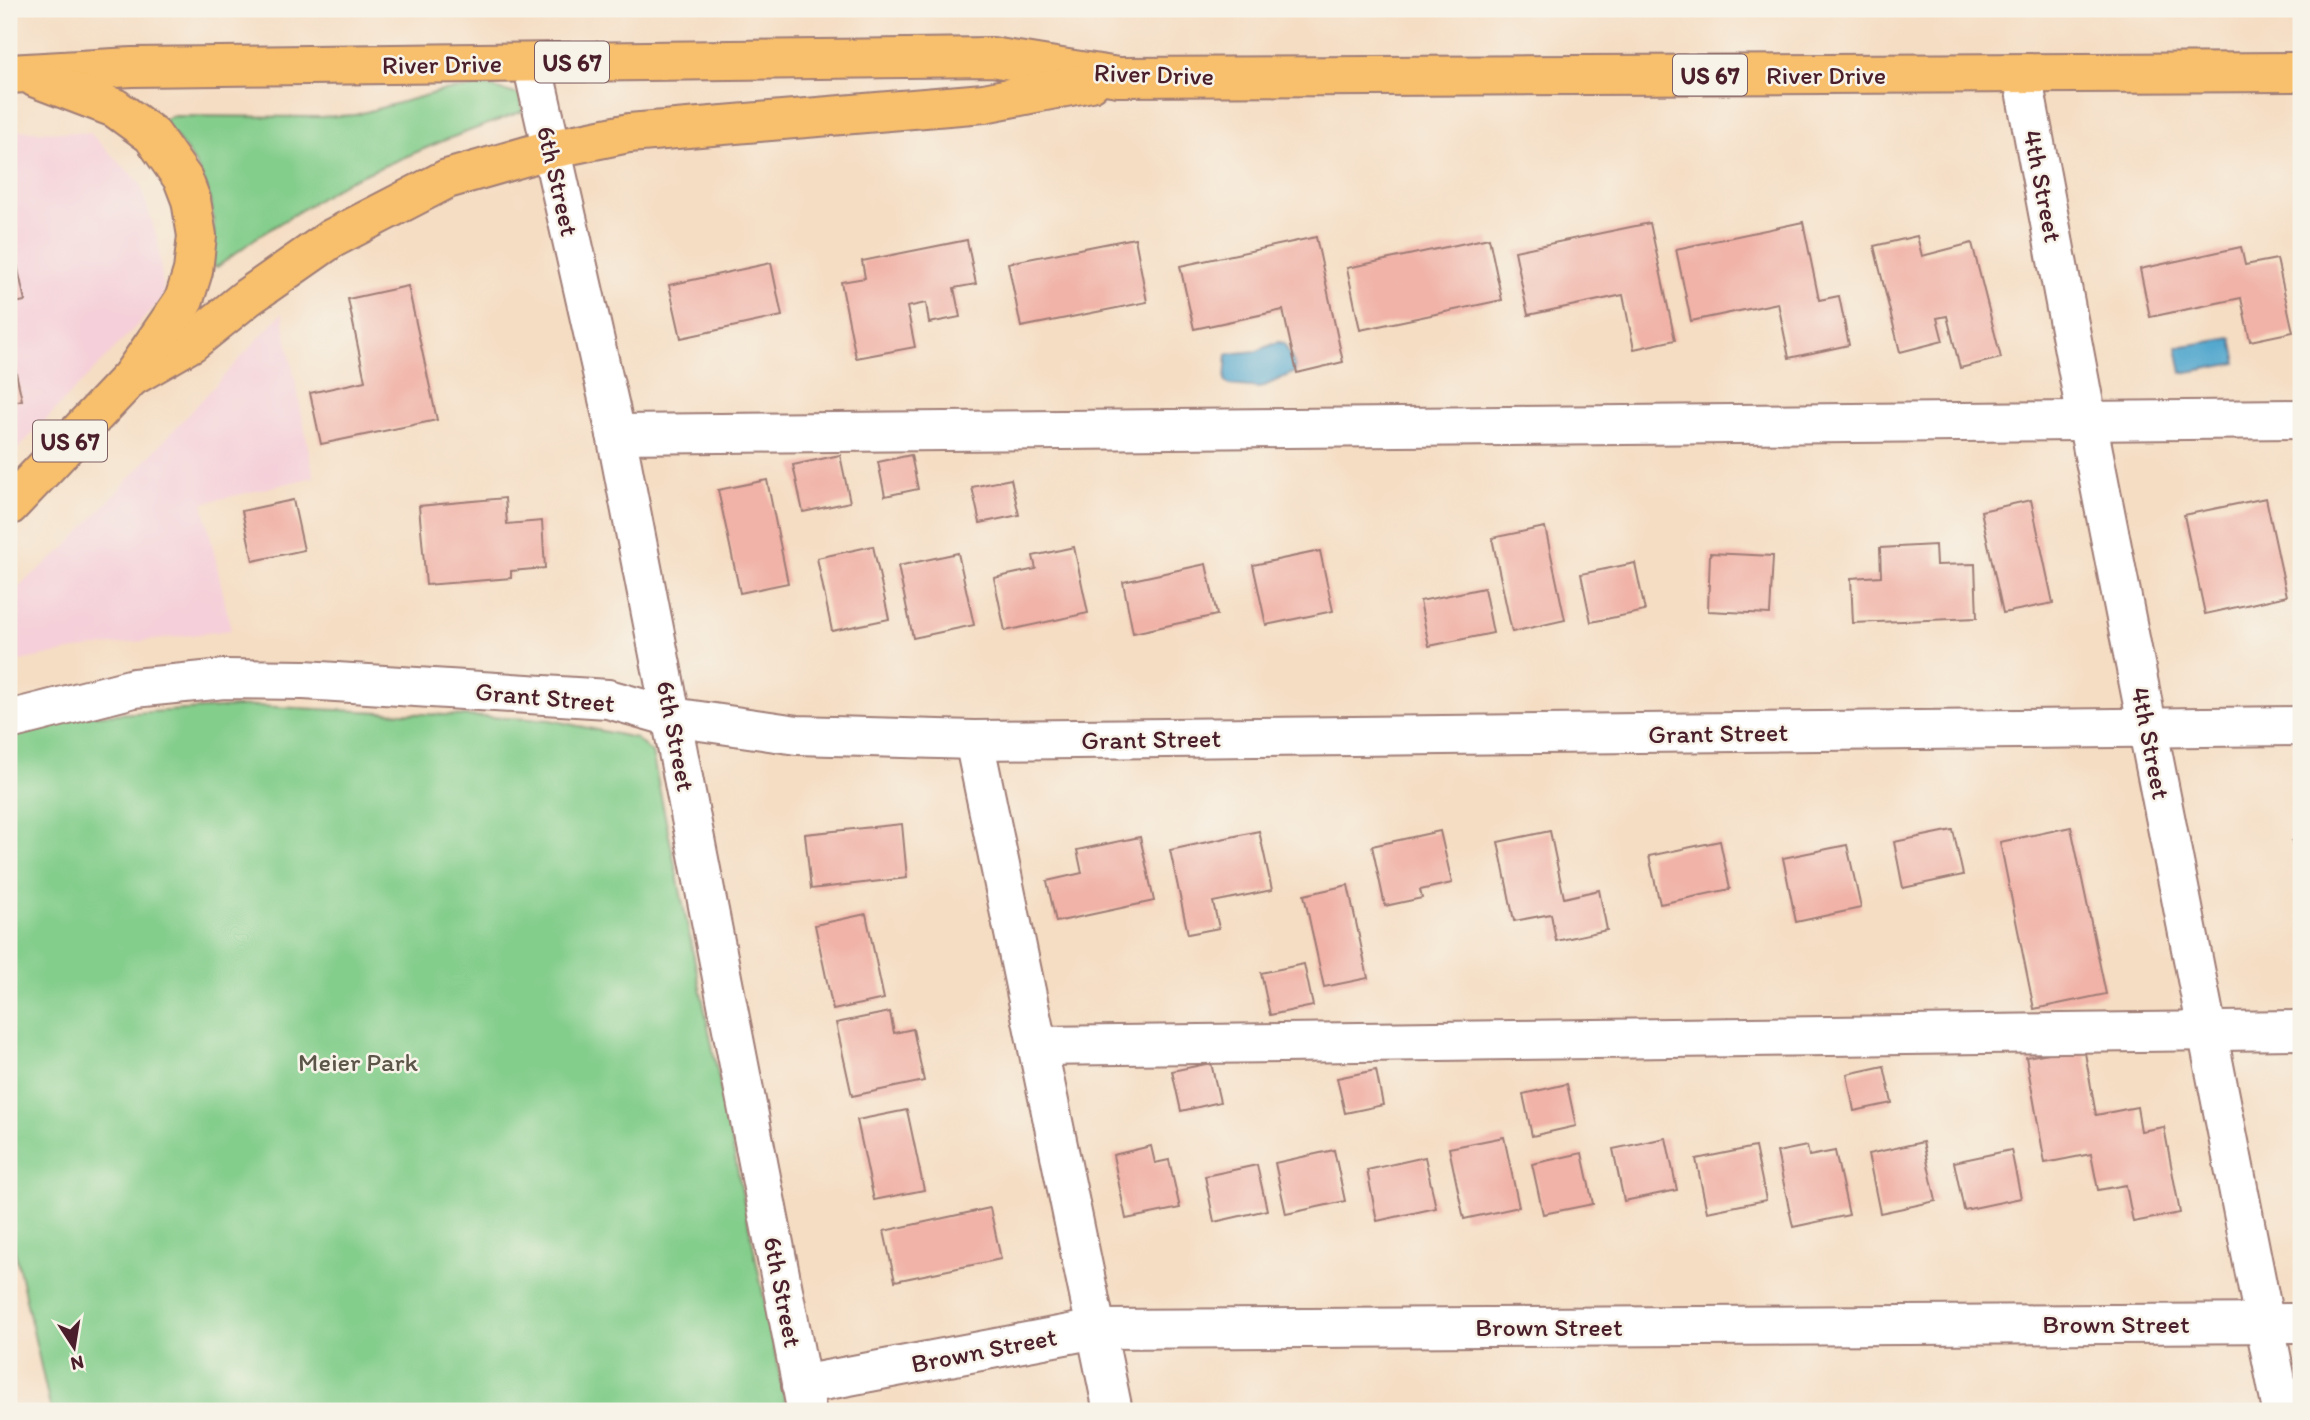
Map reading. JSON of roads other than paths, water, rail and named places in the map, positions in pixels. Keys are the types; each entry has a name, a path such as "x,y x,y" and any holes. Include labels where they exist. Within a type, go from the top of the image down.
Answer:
{"main road":[{"name":"River Drive","path":"16,74 132,67 992,57 1118,77 2301,72"},
{"path":"16,74 115,108 152,135 183,179 191,200 197,236 193,271 184,299 131,377"},
{"name":"US 67","path":"9,506 131,377 192,342 248,297 331,239 447,179 551,149 629,133 984,103 1118,77"}],"street":[{"name":"6th Street","path":"532,63 616,434 804,1398"},
{"name":"4th Street","path":"2022,74 2207,1031 2283,1323 2282,1411"},
{"path":"616,434 2301,419"},
{"name":"Grant Street","path":"19,718 134,688 224,679 304,680 608,699 672,717 797,735 974,740 2301,726"},
{"path":"974,740 1113,1411"},
{"path":"1038,1046 2301,1030"},
{"name":"Brown Street","path":"804,1398 1096,1329 2283,1323"}],"water":[{"path":"2232,338 2237,363 2182,373 2177,347"},
{"path":"1278,342 1284,343 1295,365 1295,372 1260,388 1229,385 1225,381 1227,354 1257,351"}],"park label":[{"name":"Meier Park","path":"358,1062"}]}
